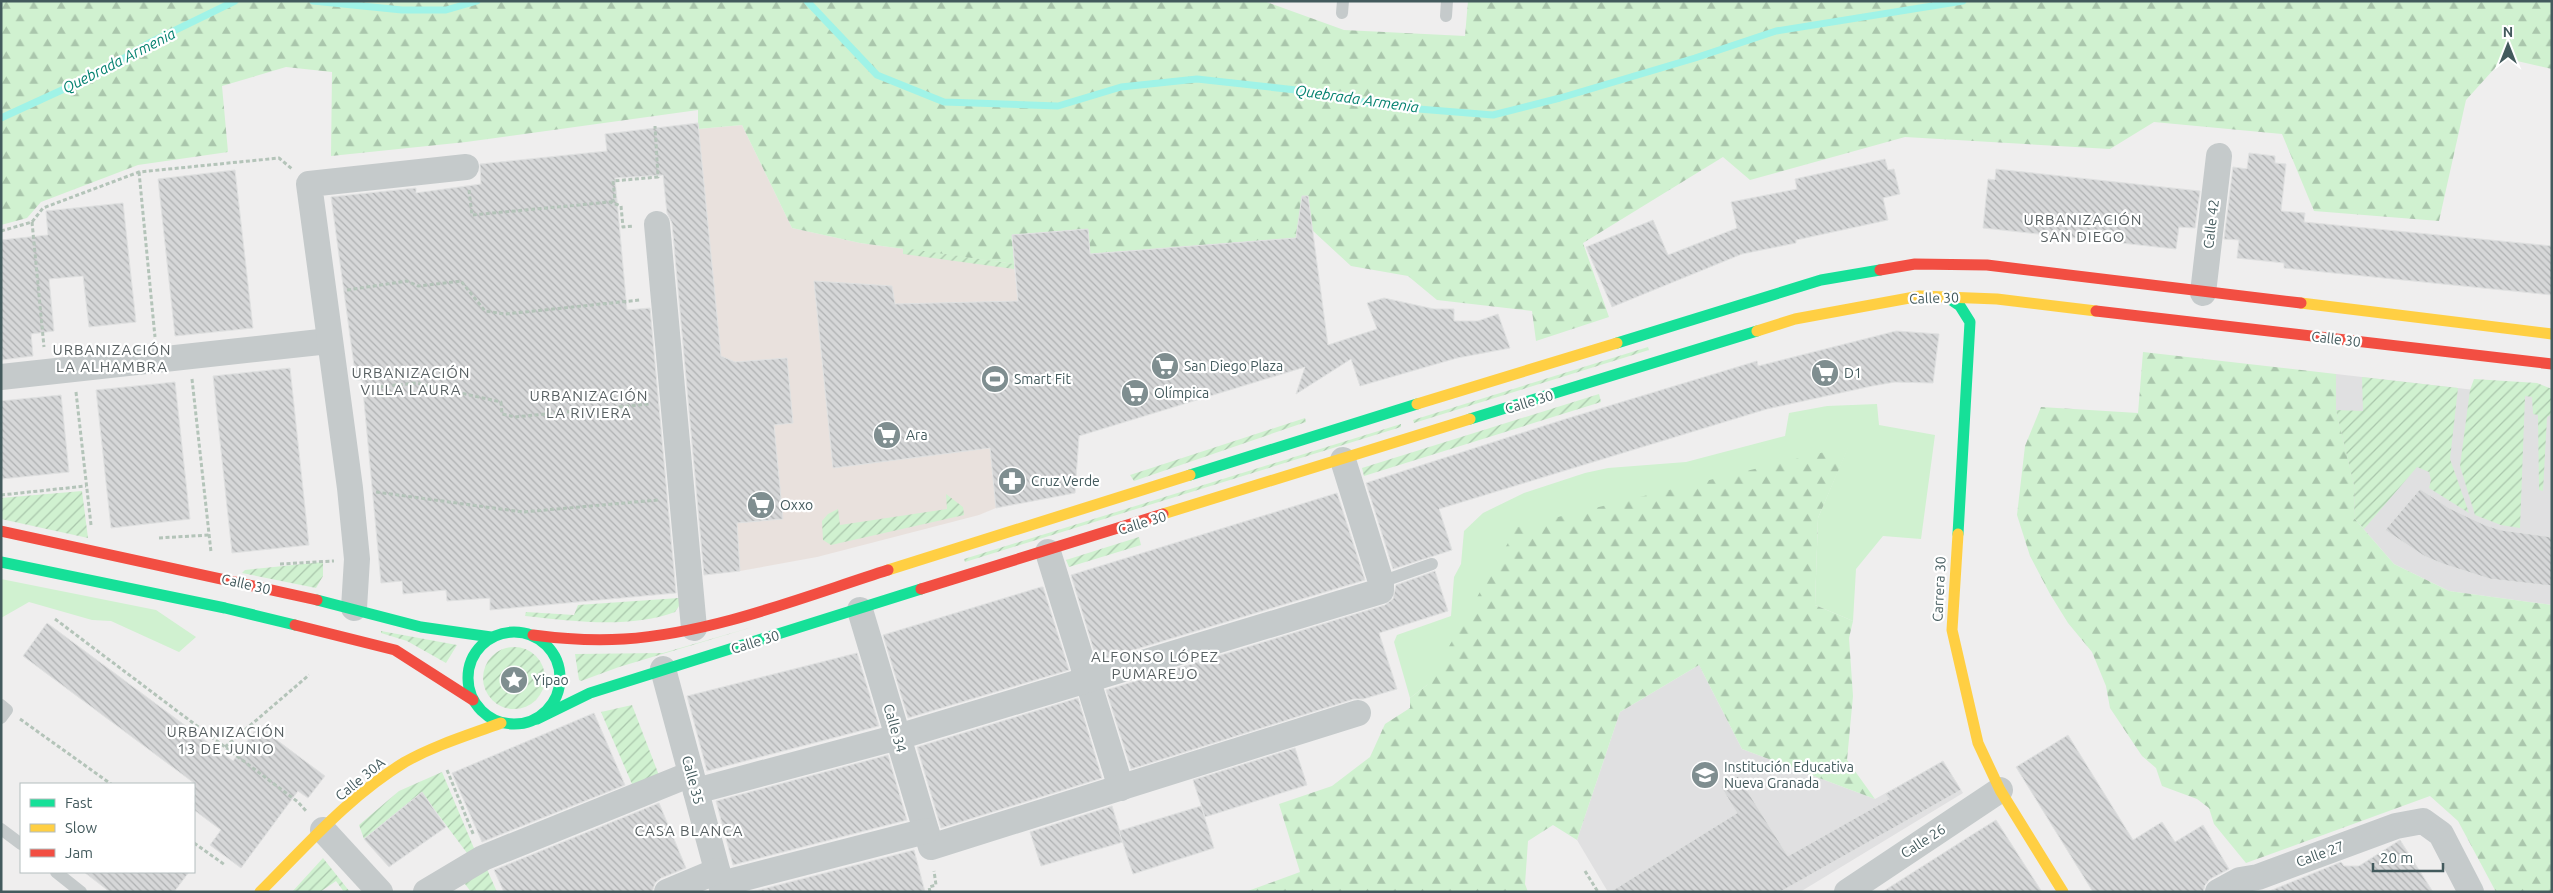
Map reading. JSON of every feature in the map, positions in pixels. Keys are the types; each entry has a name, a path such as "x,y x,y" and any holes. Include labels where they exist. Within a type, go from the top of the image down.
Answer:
{"main road":[{"name":"Calle 30","path":"533,636 566,639 625,639 694,628 829,590 1346,426 1821,280 1915,264 1987,265 2203,293 2552,334"},
{"name":"Calle 30","path":"537,719 590,693 663,669 1048,552 1795,319 1920,296 1997,299 2552,364"},
{"path":"1947,296 1975,315 1997,299"},
{"name":"Carrera 30","path":"1975,315 1952,630 1978,743 2000,790 2063,892"},
{"name":"Calle 30","path":"1,531 354,608 421,627 491,637"},
{"name":"Calle 30","path":"1,562 225,608 395,650 473,700"},
{"path":"504,632 519,632 533,636 547,645 557,659 560,676 558,693 550,708 537,719 519,724 501,722 485,714 473,700 467,684 469,666 477,650 491,637 504,632"},
{"name":"Calle 30A","path":"260,892 363,792 404,763 437,746 501,722"}],"street":[{"name":"Calle 42","path":"2203,293 2219,156"},
{"path":"354,608 357,559 350,488 309,184 466,167"},
{"path":"657,224 663,298 675,401 694,628"},
{"path":"1,377 329,341"},
{"path":"426,892 483,858 694,782 898,737 1371,596 1381,591 1381,582 1344,460"},
{"path":"1048,552 1121,788"},
{"name":"Calle 34","path":"860,610 928,839"},
{"name":"Calle 35","path":"663,669 720,882"},
{"path":"667,892 928,839 1121,788 1358,713"},
{"name":"Calle 26","path":"1852,891 2000,790"},
{"name":"Calle 27","path":"2218,892 2240,880 2262,884 2396,826 2424,821 2441,834 2471,892"},
{"path":"323,830 380,892"}],"lane":[{"path":"1446,1 1446,16"},
{"path":"1381,582 1432,564"},
{"path":"1,828 20,843"},
{"path":"57,873 81,892"}],"path":[{"path":"472,214 610,202 615,200 613,180 658,177 655,126"},
{"path":"1,231 32,222 43,208 139,172 279,158 309,184"},
{"path":"139,172 158,360"},
{"path":"610,202 621,206 623,227 657,224"},
{"path":"32,222 47,372"},
{"path":"324,293 406,280 418,286 461,280 484,311 505,314 663,298"},
{"path":"189,356 213,577"},
{"path":"73,369 94,552"},
{"path":"337,391 416,383 501,402 502,414 515,417 675,401"},
{"path":"1,495 86,486"},
{"path":"350,488 522,512 683,497"},
{"path":"274,565 357,559"},
{"path":"55,619 298,802 323,830"},
{"path":"226,747 308,674"},
{"path":"3,711 110,783"},
{"path":"437,746 483,858"},
{"path":"195,844 225,866"},
{"path":"1585,870 1598,892"}],"shaded area":[{"path":"742,125 792,228 860,243 1014,264 1037,500 996,508 979,515 817,557 740,571 698,129"},
{"path":"2336,374 2552,399 2552,605 2449,591 2394,564 2354,518 2336,410"},
{"name":"Institución Educativa Nueva Granada","path":"1699,665 1742,749 1875,799 1943,761 1963,793 1800,892 1608,892 1577,840 1620,712"}],"green space":[{"path":"1,1 1264,1 1344,30 1465,36 1468,1 2552,1 2552,69 2504,58 2466,100 2439,221 2314,211 2282,134 2154,122 2110,149 1905,137 1750,180 1723,157 1583,243 1609,317 1536,341 1532,311 1437,300 1408,276 1351,266 1312,230 1296,238 1090,254 1087,229 1012,235 1014,264 860,243 792,228 742,125 698,129 698,110 466,142 331,156 332,72 286,67 222,86 228,152 138,165 41,202 27,218 1,225"},
{"path":"903,248 1014,264 1014,269 903,254"},
{"path":"1648,347 1649,350 1414,423 1413,420"},
{"path":"2143,352 2336,374 2336,410 2355,489 2354,518 2394,564 2449,591 2552,605 2552,892 2496,892 2458,821 2430,796 2246,863 2214,824 2209,808 2197,799 2162,786 2156,768 2142,756 2110,708 2106,686 2092,652 2068,623 2050,594 2030,556 2017,515 2025,446 2041,407 2138,413"},
{"path":"2362,377 2458,388 2450,459 2469,513 2429,488 2431,480 2429,472 2417,467 2364,529 2354,518 2355,489 2336,410 2363,411"},
{"path":"2474,379 2537,383 2552,389 2552,414 2547,417 2543,491 2539,490 2538,415 2533,414 2532,397 2525,396 2520,528 2501,525 2475,515 2460,466 2470,390"},
{"path":"1599,394 1601,402 1364,476 1362,468"},
{"path":"1877,404 1879,425 1935,435 1921,539 1883,536 1856,569 1853,621 1815,605 1818,518 1848,447 1427,685 1410,698 1394,642 1397,635 1451,616 1454,577 1461,564 1464,531 1483,513 1524,493 1585,473 1608,468 1686,462 1785,436 1789,413 1827,406"},
{"path":"1305,418 1306,422 1134,481 1130,475"},
{"path":"1401,424 1401,427 965,562 964,559"},
{"path":"1849,446 1818,518 1815,605 1853,621 1849,638 1853,696 1847,760 1875,799 1742,749 1699,665 1620,712 1577,840 1553,825 1528,841 1525,884 1528,892 1245,892 1300,872 1279,804 1332,786 1370,757 1385,724 1410,708 1410,698 1427,685 1517,527"},
{"path":"82,491 88,538 1,519 1,498"},
{"path":"946,494 963,507 964,515 831,545 823,540 822,521 828,514 838,509 840,525 947,509"},
{"path":"1139,537 1141,545 1069,567 1066,560"},
{"path":"323,562 323,576 316,588 242,573 245,570"},
{"path":"1,579 156,610 196,637 179,652 111,621 92,620 29,602 1,618"},
{"path":"679,598 679,606 675,612 639,620 601,622 525,616 526,612 574,615 578,605"},
{"path":"756,626 619,667 581,681 579,680 575,654 663,653"},
{"path":"381,631 457,645 446,663 407,641 381,633"},
{"path":"514,647 526,650 536,656 542,666 545,678 542,690 536,700 526,706 514,709 502,706 492,700 486,690 483,678 486,666 492,656 502,650"},
{"path":"632,705 660,778 632,784 601,712"},
{"path":"442,772 476,853 470,857 422,793 364,839 359,825 399,791"},
{"path":"323,858 350,892 344,892 336,881 320,892 292,892"},
{"path":"486,867 497,892 471,892 462,880"}],"building":[{"path":"698,123 721,356 735,362 787,358 793,423 774,425 783,519 737,523 740,571 704,575 672,223 667,213 663,175 615,178 627,310 650,308 676,593 490,610 490,598 447,601 446,590 403,594 402,581 381,583 362,380 356,380 331,197 416,188 416,193 481,184 480,164 607,151 605,134"},
{"path":"2249,153 2275,156 2275,163 2286,164 2281,211 2305,213 2304,222 2552,246 2552,295 2284,268 2284,263 2237,258 2239,240 2224,239 2233,167 2247,169"},
{"path":"1885,159 1888,170 1894,169 1900,194 1883,198 1888,220 1796,240 1796,243 1742,254 1612,307 1586,247 1653,220 1668,255 1737,228 1731,202 1797,189 1795,179"},
{"path":"1996,169 2200,191 2195,228 2179,227 2176,249 1983,228 1988,179 1995,180"},
{"path":"235,170 253,328 175,336 158,179"},
{"path":"1302,196 1308,196 1328,345 1377,329 1367,303 1384,298 1434,309 1454,309 1454,321 1478,321 1498,314 1510,348 1457,358 1360,386 1351,359 1296,394 1305,367 1079,436 1075,493 996,508 990,448 833,468 814,281 892,286 895,304 1018,301 1012,235 1088,229 1090,254 1296,238"},
{"path":"123,203 136,322 89,327 83,276 49,279 54,331 31,334 33,356 1,360 1,240 48,235 46,211"},
{"path":"1896,331 1939,334 1933,383 1895,382 1767,409 1439,509 1452,550 1393,569 1366,483 1559,421 1757,361 1758,366"},
{"path":"290,368 309,545 232,553 213,376"},
{"path":"175,382 190,519 111,528 96,390"},
{"path":"61,395 69,472 1,479 1,401"},
{"path":"2420,489 2449,508 2485,525 2501,530 2552,537 2552,586 2490,579 2443,564 2424,556 2385,530"},
{"path":"1337,493 1365,580 1097,661 1071,575"},
{"path":"1435,571 1448,611 1379,633 1397,689 1363,699 1354,699 1131,769 1106,690 1385,605 1393,599 1396,585"},
{"path":"1043,587 1069,670 908,718 883,635"},
{"path":"47,623 233,761 258,726 325,776 308,798 298,791 241,868 210,845 221,830 195,811 195,783 23,656"},
{"path":"857,653 879,726 707,771 687,696"},
{"path":"1078,698 1102,778 941,828 917,747"},
{"path":"594,713 625,785 482,842 452,773"},
{"path":"2068,735 2133,840 2162,822 2175,842 2203,825 2229,869 2210,879 2205,885 2203,892 2093,892 2016,767"},
{"path":"1295,748 1307,785 1205,817 1193,780"},
{"path":"888,755 907,820 733,865 716,801"},
{"path":"1943,761 1961,790 1780,892 1610,892 1737,813 1721,787 1738,776 1788,856 1889,799 1885,794"},
{"path":"422,792 446,827 389,867 364,839"},
{"path":"659,803 686,868 661,878 655,883 652,892 504,892 494,870"},
{"path":"1112,806 1123,842 1041,866 1030,832"},
{"path":"1201,806 1214,848 1133,874 1119,831"},
{"path":"1996,820 2042,892 1882,892 1975,833"},
{"path":"2400,840 2433,892 2267,892 2341,862 2344,866 2359,866"},
{"path":"914,850 925,892 751,892"},
{"path":"85,873 188,873 174,892 110,892"}],"waterway":[{"name":"Quebrada Armenia","path":"1,118 99,73 149,43 235,1"},
{"name":"Quebrada Armenia","path":"313,1 402,10 446,10 477,1"},
{"name":"Quebrada Armenia","path":"807,1 877,75 944,102 1058,106 1121,87 1197,79 1323,93 1381,106 1493,115 1560,98 1695,58 1776,31 1963,1"}],"traffic: fast":[{"path":"1617,343 1821,280 1880,270"},
{"path":"1947,297 1960,306 1970,322 1958,534"},
{"path":"1470,419 1757,331"},
{"path":"1190,475 1417,404"},
{"path":"1,562 225,608 295,625"},
{"path":"537,719 590,693 921,589"},
{"path":"317,600 421,627 491,637"},
{"path":"514,632 532,635 547,645 557,660 560,678 557,696 547,711 532,721 514,724 496,721 481,711 471,696 468,678 471,660 481,645 496,635 514,632"}],"traffic: slow":[{"path":"1757,331 1795,319 1920,296 1997,299 2096,311"},
{"path":"2301,303 2552,334"},
{"path":"1417,404 1617,343"},
{"path":"1163,514 1470,419"},
{"path":"888,570 1190,475"},
{"path":"1958,534 1952,630 1978,743 2000,790 2063,892"},
{"path":"260,892 329,822 385,775 428,750 501,723"}],"traffic: jam":[{"path":"1880,270 1915,264 1987,265 2301,303"},
{"path":"2096,311 2552,364"},
{"path":"921,589 1163,514"},
{"path":"1,531 317,600"},
{"path":"533,635 556,638 613,640 691,629 725,622 888,570"},
{"path":"295,625 395,650 473,700"}],"place":[{"name":"San Diego Plaza","path":"1165,366"},
{"name":"D1","path":"1825,373"},
{"name":"Smart Fit","path":"995,379"},
{"name":"Olímpica","path":"1135,393"},
{"name":"Ara","path":"887,435"},
{"name":"Cruz Verde","path":"1012,481"},
{"name":"Oxxo","path":"761,505"},
{"name":"Yipao","path":"514,680"},
{"name":"Institución Educativa Nueva Granada","path":"1705,775"}],"district":[{"name":"URBANIZACIÓN SAN DIEGO","path":"2083,228"},
{"name":"URBANIZACIÓN LA ALHAMBRA","path":"112,358"},
{"name":"URBANIZACIÓN VILLA LAURA","path":"411,382"},
{"name":"URBANIZACIÓN LA RIVIERA","path":"589,404"},
{"name":"ALFONSO LÓPEZ PUMAREJO","path":"1155,666"},
{"name":"URBANIZACIÓN 13 DE JUNIO","path":"226,740"},
{"name":"CASA BLANCA","path":"689,831"}]}
